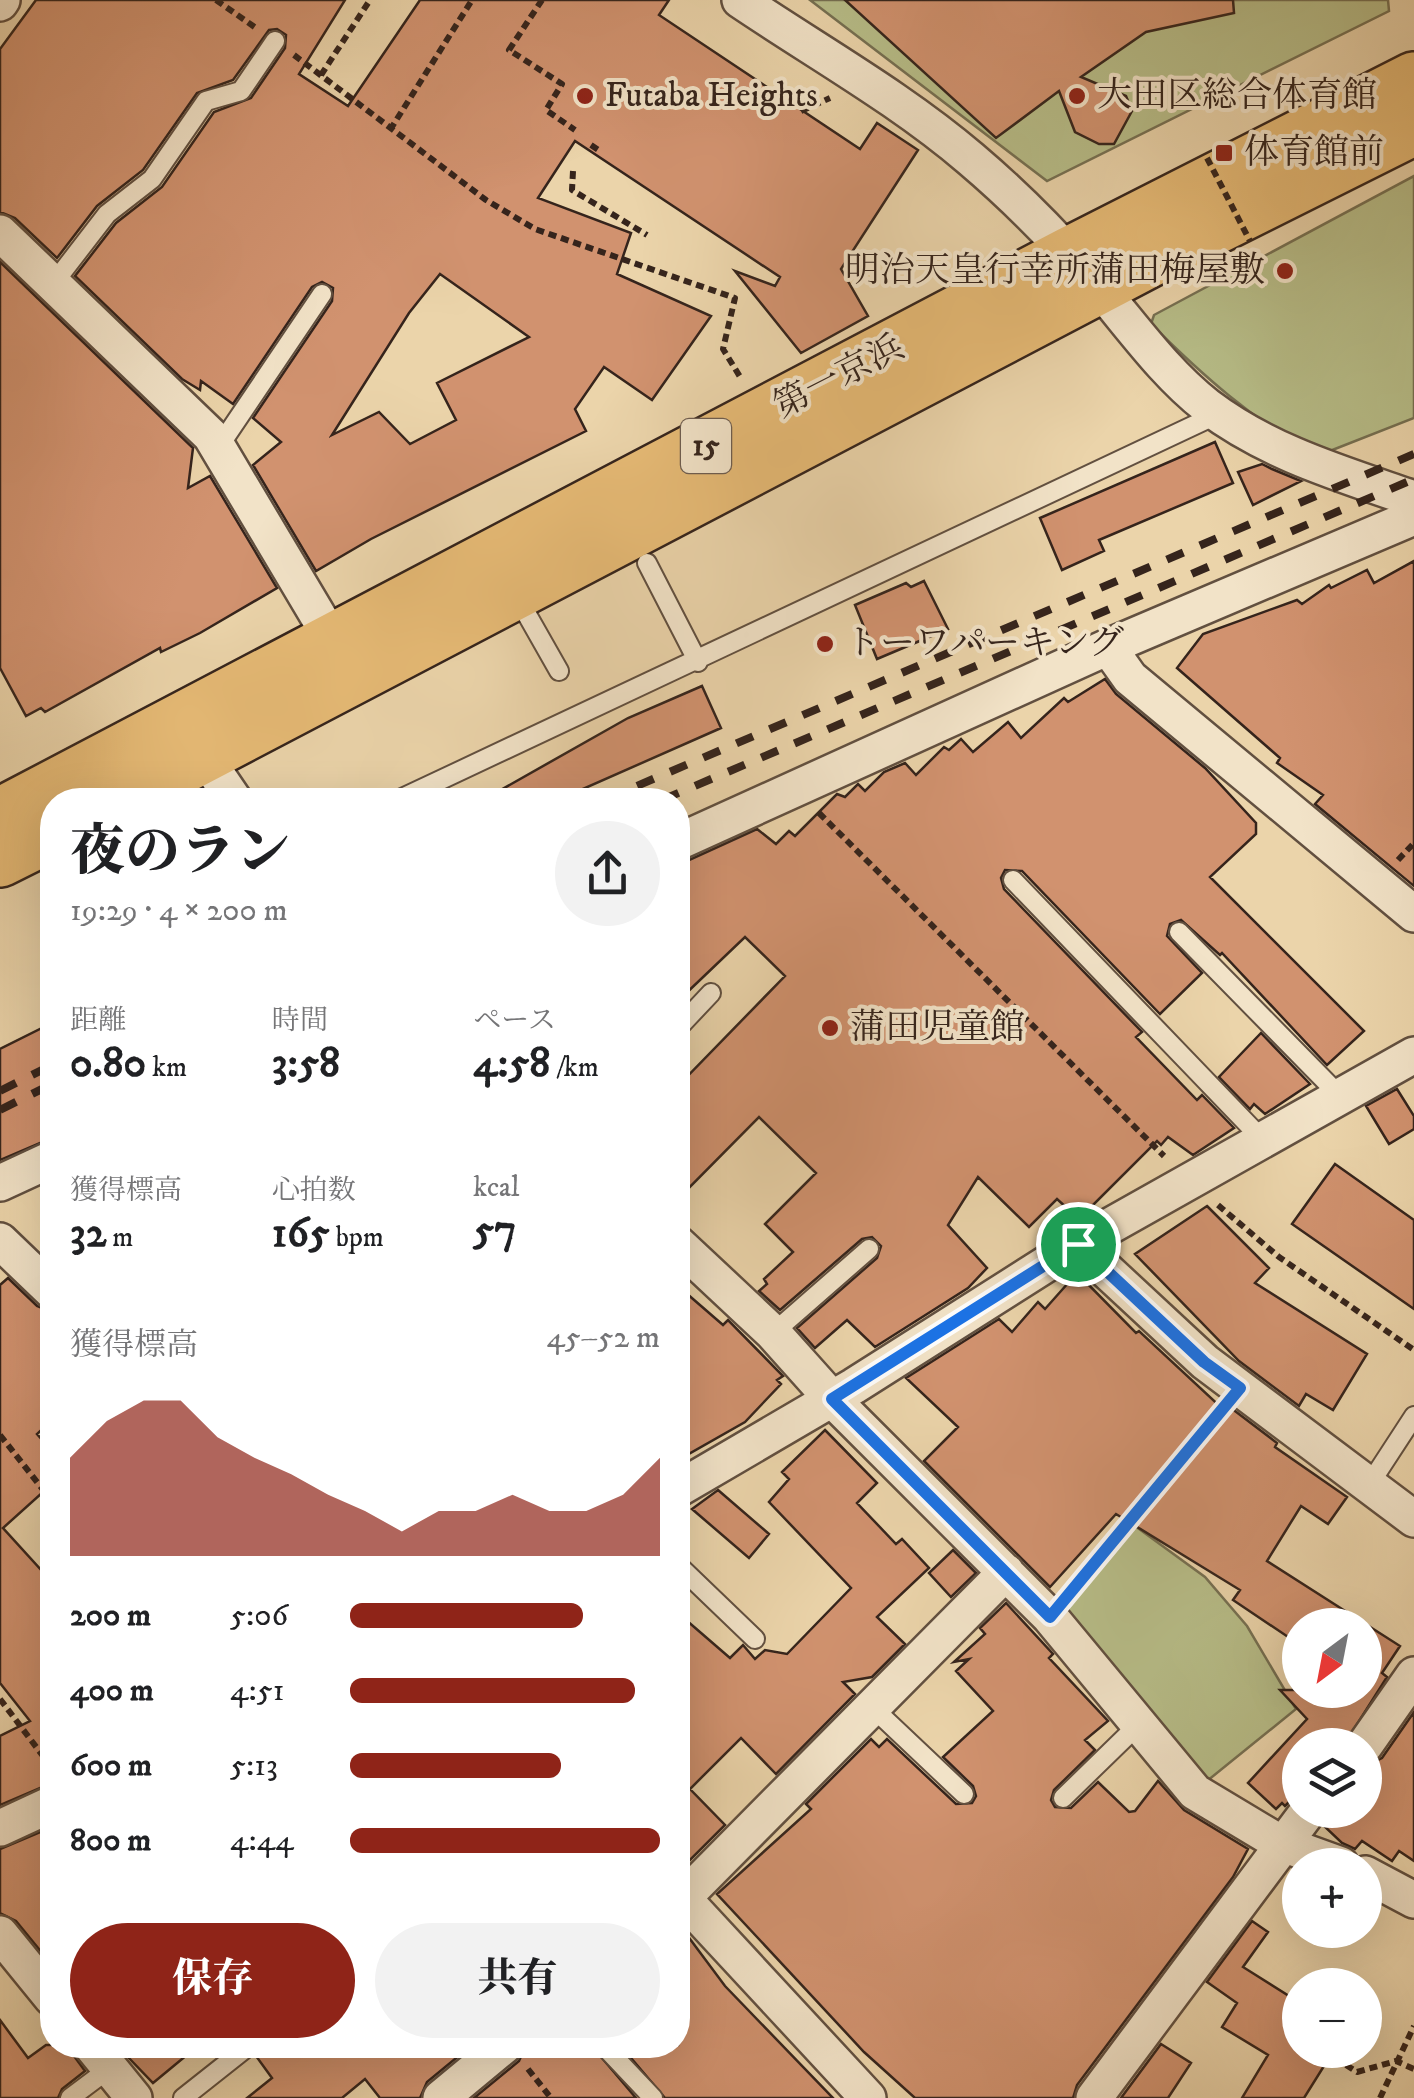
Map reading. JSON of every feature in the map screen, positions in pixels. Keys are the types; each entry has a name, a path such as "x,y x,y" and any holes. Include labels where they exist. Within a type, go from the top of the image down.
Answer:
{"highway":[{"name":"第一京浜","path":"173,788 219,778 514,593 1414,80"},
{"name":"第一京浜","path":"53,788 763,416 1414,126"},
{"name":"第一京浜","path":"0,816 40,795"},
{"path":"0,860 40,839"}],"street":[{"path":"740,0 971,159 1084,271 1159,360 1218,414 1260,440 1312,464 1414,499"},
{"path":"0,233 211,436 334,641"},
{"path":"690,837 1108,648 1414,517"},
{"path":"1108,648 1130,678 1414,914"},
{"path":"690,1480 832,1399 1078,1244 1414,1055"},
{"path":"0,1183 40,1164"},
{"path":"0,1240 40,1279"},
{"path":"1078,1244 1204,1362 1414,1519"},
{"path":"690,1255 773,1333 832,1399 1050,1617 1195,1792 1294,1848"},
{"path":"690,1887 1006,1572"},
{"path":"1377,1728 1414,1675"},
{"path":"0,1828 40,1810"},
{"path":"1094,2098 1293,1828"},
{"path":"1382,1883 1414,1900"},
{"path":"690,1910 868,2098"},
{"path":"0,1934 40,1983"},
{"path":"102,2058 134,2098"},
{"path":"441,2098 490,2058"}],"lane":[{"path":"54,284 107,214 152,179 206,100 241,91 275,42"},
{"path":"218,448 322,294"},
{"path":"424,788 1218,414"},
{"path":"648,563 698,662"},
{"path":"514,593 559,672"},
{"path":"1013,880 1262,1140"},
{"path":"1179,932 1342,1097"},
{"path":"690,1016 712,993"},
{"path":"773,1333 869,1249"},
{"path":"1369,1485 1414,1416"},
{"path":"690,1577 755,1639"},
{"path":"872,1707 964,1794"},
{"path":"1063,1798 1138,1724"},
{"path":"70,2098 99,2058"},
{"path":"183,2098 234,2058"},
{"path":"615,2058 653,2098"}],"path":[{"path":"216,0 322,75 390,130 534,230 735,298 723,348 763,416"},
{"path":"322,75 370,0"},
{"path":"390,130 472,0"},
{"path":"542,0 510,50 562,84 546,110 576,130"},
{"path":"591,145 600,151"},
{"path":"1206,158 1250,241"},
{"path":"573,171 572,190 647,235"},
{"path":"797,790 1190,1182 1279,1257 1414,1350"},
{"path":"1050,1617 1240,1388"},
{"path":"0,1435 40,1486"},
{"path":"0,1699 40,1752"},
{"path":"1380,2098 1414,2026"},
{"path":"1382,2064 1396,2060 1414,2070"}],"green space":[{"name":"大田区総合体育館","path":"810,0 1388,0 1389,11 1047,181"},
{"path":"1414,176 1414,418 1317,456 1271,428 1230,396 1151,324 1154,315"},
{"path":"1135,1526 1205,1577 1247,1626 1282,1685 1282,1708 1296,1709 1207,1781 1064,1612"}],"building":[{"path":"36,0 345,0 299,74 348,106 420,0 669,0 659,15 860,149 877,123 918,150 841,269 868,316 801,353 735,271 775,286 780,277 575,141 538,198 631,233 617,274 711,316 652,400 604,367 575,409 586,431 371,539 316,571 253,465 281,442 253,418 332,301 333,288 322,282 312,287 233,404 201,381 200,390 182,379 75,276 116,223 162,187 214,112 251,98 285,48 286,35 277,29 269,30 233,80 197,93 143,170 97,206 57,258 15,218 0,212 0,49","holes":["440,274 529,337 437,383 456,420 410,444 379,412 332,435 409,313"]},
{"path":"845,0 1233,0 1234,13 1146,32 1081,77 1126,96 1132,111 1114,144 1099,144 1075,132 1059,91 996,138"},
{"path":"0,262 193,448 188,488 210,476 277,588 200,633 161,652 160,648 45,712 41,708 26,716 0,668"},
{"path":"1215,442 1233,483 1099,540 1104,551 1062,570 1040,518"},
{"path":"1262,464 1301,481 1253,505 1238,472"},
{"path":"1414,561 1414,886 1315,804 1323,795 1277,763 1280,758 1177,668 1203,634 1297,600 1302,604 1329,585 1331,588 1367,570 1374,583"},
{"path":"924,581 948,629 877,659 855,605 906,583 911,587"},
{"path":"1105,679 1116,694 1205,768 1256,823 1256,834 1210,877 1364,1031 1327,1065 1222,953 1181,920 1170,924 1167,936 1202,973 1160,1014 1022,871 1005,870 1001,878 1004,889 1142,1032 1136,1037 1197,1100 1202,1095 1234,1128 1193,1155 1168,1137 1161,1145 1157,1141 1079,1219 1057,1199 1029,1227 978,1177 948,1225 987,1268 968,1288 875,1347 847,1320 815,1348 797,1328 877,1258 881,1246 872,1237 862,1239 780,1310 759,1291 767,1284 764,1279 793,1252 765,1224 816,1173 759,1117 690,1187 690,1074 785,976 745,937 690,990 690,860 757,829 776,844 789,831 795,836 837,794 845,797 858,784 865,791 884,772 905,763 916,775 944,747 949,750 961,739 973,752 1008,722 1021,738 1064,698 1068,702"},
{"path":"702,686 721,728 585,788 504,788 628,718"},
{"path":"40,1029 40,1143 0,1160 0,1049"},
{"path":"1261,1033 1310,1084 1265,1114 1254,1104 1250,1109 1219,1077"},
{"path":"1397,1089 1414,1116 1414,1129 1389,1144 1366,1106"},
{"path":"1335,1164 1414,1220 1414,1309 1292,1224"},
{"path":"1207,1206 1269,1268 1255,1283 1367,1354 1333,1410 1306,1394 1299,1406 1239,1361 1135,1254"},
{"path":"1077,1273 1136,1333 1139,1331 1227,1413 1231,1408 1277,1443 1275,1447 1347,1497 1328,1524 1301,1506 1267,1561 1341,1608 1282,1608 1282,1633 1233,1600 1240,1590 1116,1514 1050,1587 924,1461 958,1427 906,1378 999,1319 1012,1332 1038,1302 1045,1309"},
{"path":"8,1278 40,1307 40,1495 3,1528 40,1569 40,1788 0,1805 0,1736 30,1721 0,1683 0,1285"},
{"path":"690,1296 723,1325 728,1320 783,1376 777,1380 781,1384 745,1422 690,1453"},
{"path":"825,1430 877,1483 857,1503 896,1544 902,1539 929,1568 877,1617 905,1644 872,1677 843,1682 855,1694 776,1774 741,1738 690,1789 690,1623 730,1658 743,1645 755,1659 765,1650 787,1654 851,1588 769,1502 789,1479 782,1472"},
{"path":"718,1490 769,1534 749,1558 692,1509"},
{"path":"953,1550 976,1573 951,1597 929,1573"},
{"path":"1006,1603 1053,1654 1049,1658 1108,1721 1085,1740 1095,1750 1054,1790 1051,1800 1055,1807 1071,1808 1098,1782 1129,1812 1135,1811 1158,1781 1184,1810 1248,1849 1233,1877 1077,2085 1073,2098 915,2098 864,2052 717,1894 811,1809 806,1804 871,1739 879,1747 887,1739 956,1804 972,1803 976,1796 973,1786 943,1757 993,1711 956,1671 969,1659 954,1662 985,1634 980,1628"},
{"path":"1382,1634 1400,1646 1382,1673"},
{"path":"1297,1708 1367,1708 1355,1728 1299,1728 1307,1719"},
{"path":"1414,1712 1414,1861 1399,1851 1392,1861 1382,1854 1382,1848 1372,1848 1362,1841 1353,1848 1326,1828 1382,1828 1382,1758"},
{"path":"1282,1746 1282,1803 1276,1809 1248,1783"},
{"path":"690,1789 725,1825 690,1860"},
{"path":"40,1832 40,1950 16,1921 0,1913 0,1849"},
{"path":"1252,1921 1268,1932 1243,1967 1282,1992 1282,2068 1323,2068 1304,2098 1242,2098 1268,2055 1222,2027 1237,2003 1207,1982"},
{"path":"690,1939 725,1986 833,2098 665,2098 631,2058 690,2058"},
{"path":"0,2020 28,2058 40,2049 40,2058 76,2058 85,2071 62,2089 58,2098 0,2098"},
{"path":"1161,2044 1191,2063 1168,2098 1121,2098"},
{"path":"129,2058 183,2058 153,2083"},
{"path":"257,2058 456,2058 427,2082 420,2098 380,2098 365,2079 342,2098 247,2098 272,2078"},
{"path":"602,2058 636,2098 474,2098 519,2061"}],"railway":[{"path":"632,788 1414,454"},
{"path":"690,788 1414,479"},
{"path":"0,1091 40,1071"},
{"path":"0,1110 40,1090"}],"place":[{"name":"Futaba Heights","path":"585,96"},
{"name":"大田区総合体育館","path":"1077,96"},
{"name":"体育館前","path":"1224,153"},
{"name":"明治天皇行幸所蒲田梅屋敷","path":"1285,271"},
{"name":"トーワパーキング","path":"825,644"},
{"name":"蒲田児童館","path":"830,1028"}],"route":[{"path":"1078,1244 1204,1362 1240,1388 1050,1617 832,1399 1078,1244"}]}
